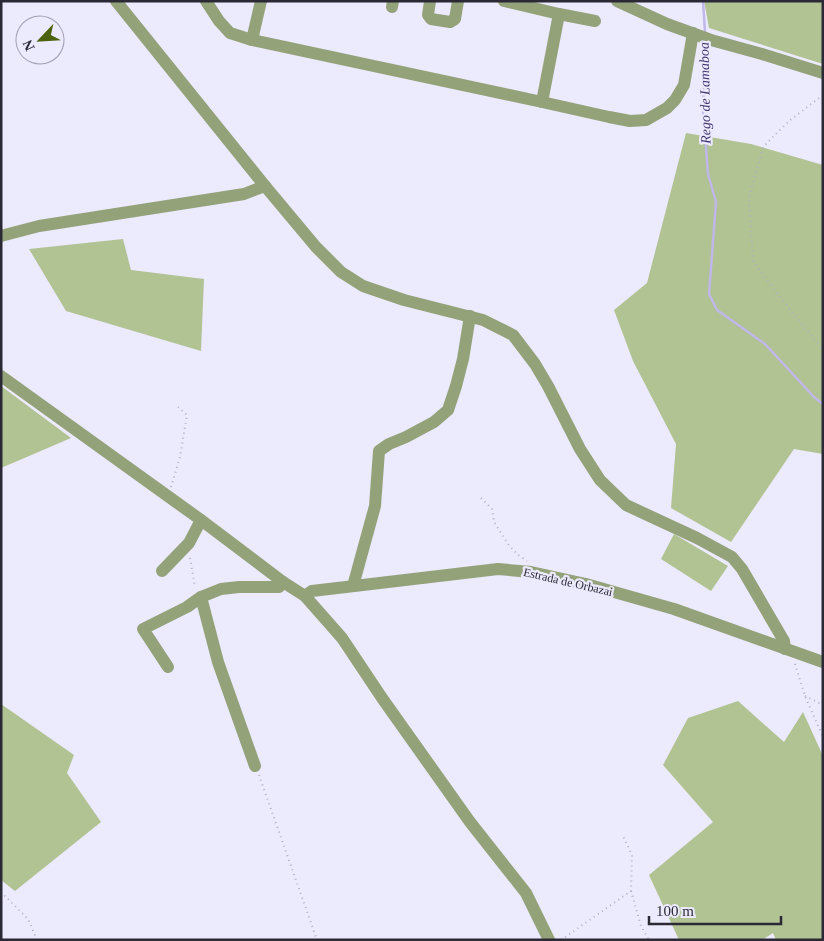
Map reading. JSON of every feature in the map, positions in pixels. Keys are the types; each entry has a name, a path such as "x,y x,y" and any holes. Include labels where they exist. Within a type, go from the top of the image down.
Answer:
{"street":[{"path":"116,1 265,186 316,247 341,272 363,286 404,300 483,320 513,335 536,364 580,448 600,480 626,505 697,538 732,557 742,569 788,650"},
{"path":"206,1 219,21 230,33 252,40 630,121 646,120 675,100 684,85 693,33"},
{"path":"252,40 261,1"},
{"path":"430,1 428,15 431,19 450,22 455,19 458,1"},
{"path":"504,1 595,22"},
{"path":"617,1 693,33 823,73"},
{"path":"542,102 558,14"},
{"path":"1,236 39,226 244,194 265,186"},
{"path":"353,586 375,506 379,451 389,444 434,422 448,410 456,386 470,316"},
{"path":"1,376 201,520 308,600 342,638 464,814 526,893 549,940"},
{"path":"162,572 189,543 201,520"},
{"name":"Estrada de Orbazai","path":"308,600 312,591 498,569 531,572 586,584 674,609 823,662"},
{"path":"168,667 142,629 187,607 199,598 221,589 279,587 283,582"},
{"path":"199,598 218,662 255,766"},
{"path":"771,644 777,630"}],"path":[{"path":"823,95 789,121 763,147 749,198 753,261 823,350"},
{"path":"168,496 180,458 187,415 178,407"},
{"path":"481,498 492,509 494,522 508,544 517,554 538,568 540,574"},
{"path":"190,558 199,598"},
{"path":"788,650 805,696 823,736"},
{"path":"805,696 823,705"},
{"path":"255,766 317,940"},
{"path":"623,836 632,855 631,891 641,926 649,940"},
{"path":"561,940 631,891"},
{"path":"1,892 28,919 37,940"}],"green space":[{"path":"704,1 823,1 823,64 709,28"},
{"path":"686,133 751,144 823,165 823,454 794,449 731,542 671,508 676,444 633,361 614,310 647,283"},
{"path":"123,239 131,270 204,279 201,351 66,311 29,249"},
{"path":"1,386 71,438 1,468"},
{"path":"674,534 728,566 711,591 661,559"},
{"path":"738,701 784,742 803,712 823,756 823,940 776,940 773,933 762,940 679,940 649,875 713,822 663,765 688,718"},
{"path":"1,704 74,755 67,773 101,822 15,891 1,880"}],"waterway":[{"name":"Rego de Lamaboa","path":"703,1 705,32"},
{"name":"Rego de Lamaboa","path":"705,43 703,109 708,174 716,202 709,294 717,310 765,344 814,397 823,404"}]}
